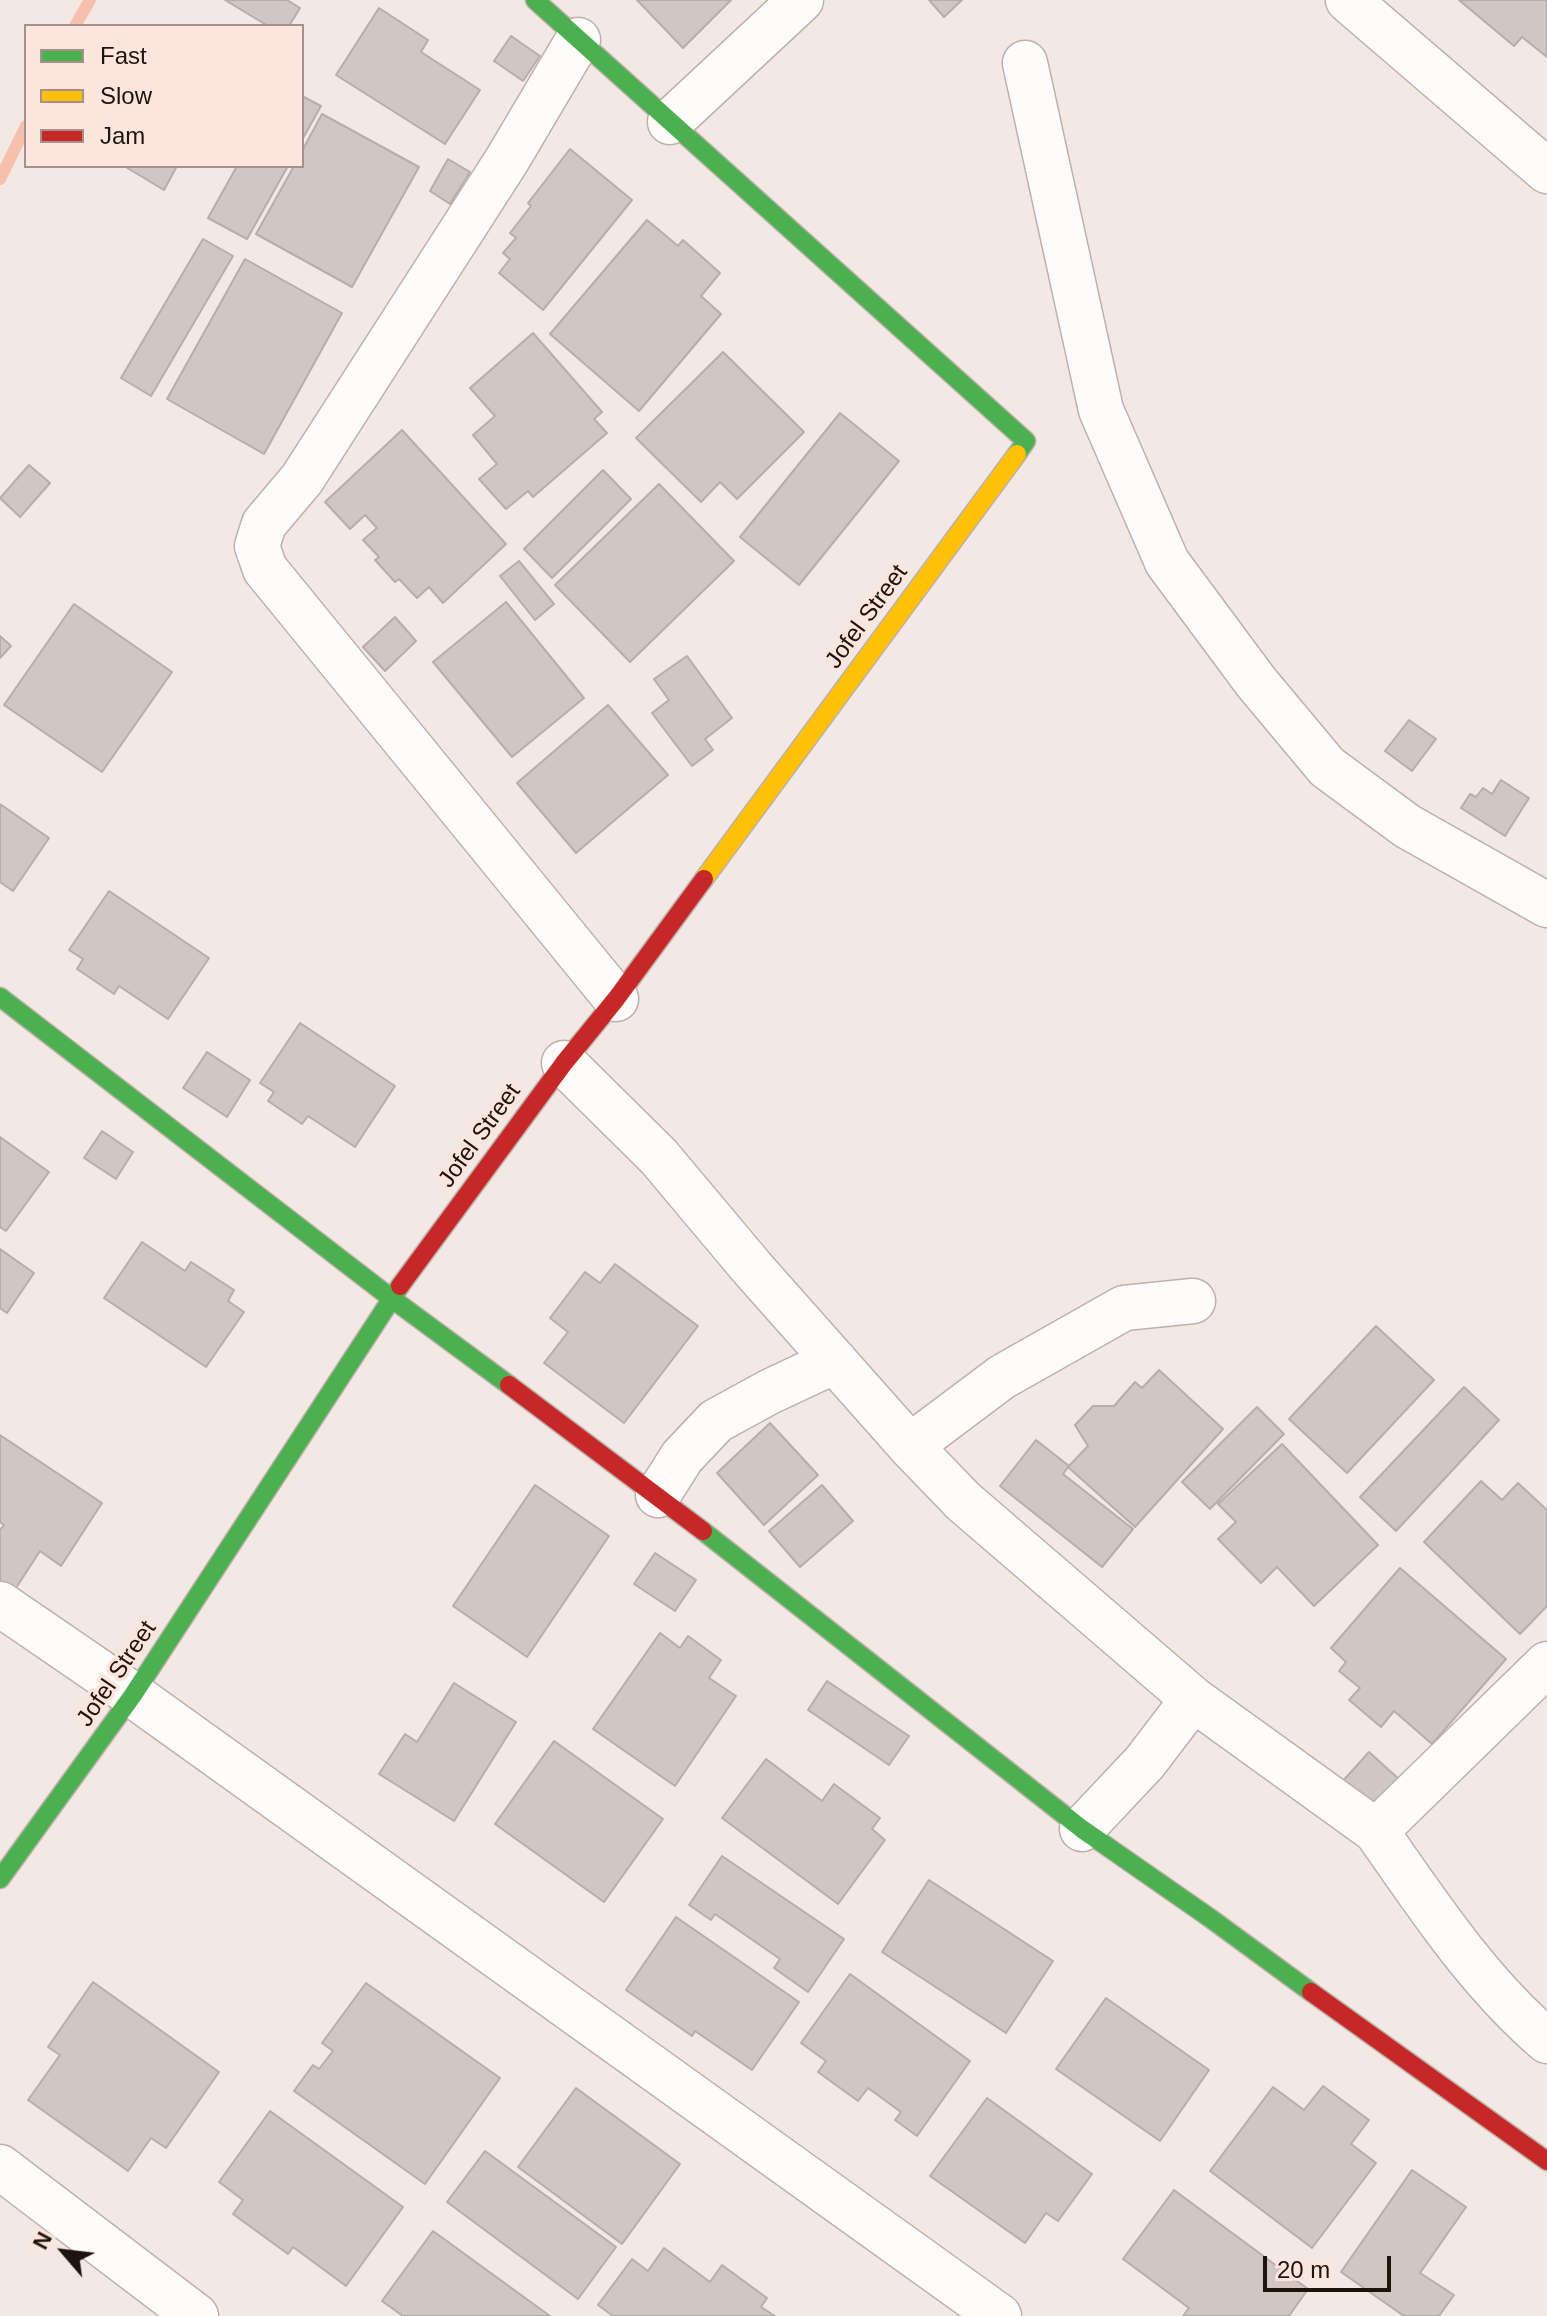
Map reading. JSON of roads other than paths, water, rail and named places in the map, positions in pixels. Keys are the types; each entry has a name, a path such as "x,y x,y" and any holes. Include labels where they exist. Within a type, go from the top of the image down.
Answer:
{"street":[{"path":"535,0 670,122 801,0"},
{"path":"1348,0 1547,171"},
{"path":"578,40 507,160 302,479 264,524 257,546 265,569 616,999"},
{"path":"1025,63 1101,410 1167,562 1256,682 1327,767 1407,826 1547,905"},
{"name":"Jofel Street","path":"0,1879 133,1695 391,1298 564,1063 616,999 1026,441 670,122"},
{"path":"0,997 391,1298 658,1495 1082,1829 1547,2161"},
{"path":"564,1063 659,1157 753,1269 963,1501 1193,1699 1376,1831 1458,1947 1516,2014 1547,2041"},
{"path":"910,1446 1002,1377 1124,1308 1193,1301"},
{"path":"658,1495 682,1457 716,1421 835,1361"},
{"path":"0,1604 133,1695 999,2316"},
{"path":"1376,1831 1547,1664"},
{"path":"1082,1829 1145,1762 1193,1699"},
{"path":"0,2167 196,2316"}],"waterway":[{"path":"76,24 90,0"},
{"path":"0,179 24,130"}]}
